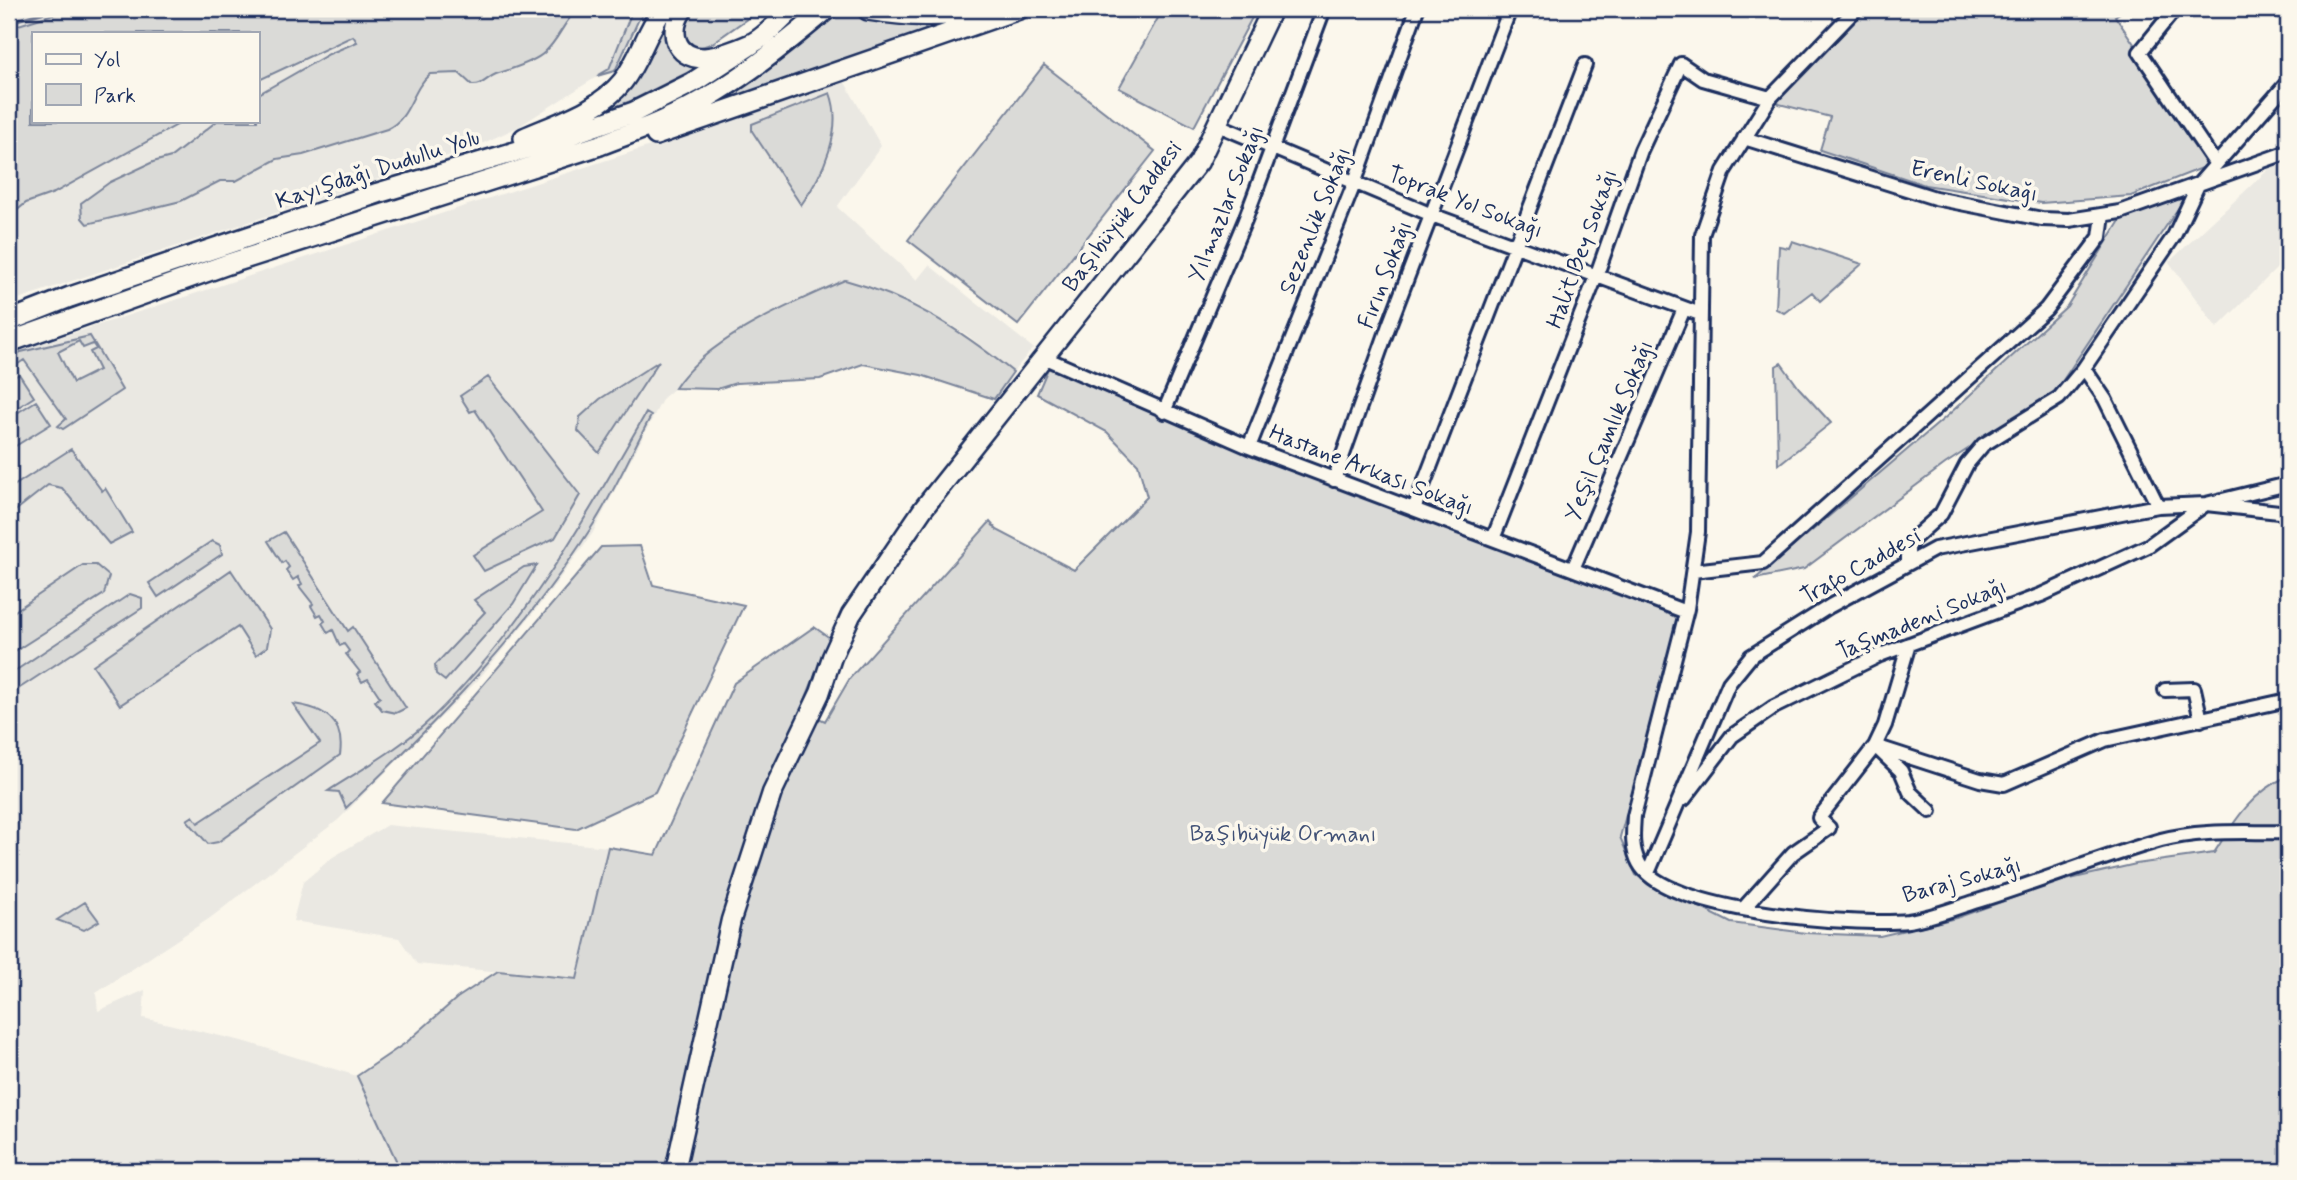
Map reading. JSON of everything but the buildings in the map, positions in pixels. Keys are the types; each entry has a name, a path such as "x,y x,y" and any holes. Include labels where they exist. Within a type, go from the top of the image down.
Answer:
{"main road":[{"path":"442,174 591,107 623,80 639,53 644,37 663,9"},
{"path":"683,9 677,18 674,32 677,46 684,53 705,58 752,44"},
{"name":"Kayışdağı Dudullu Yolu","path":"9,321 70,297 442,174 555,140 634,111 692,83 752,44 793,9"},
{"name":"Kayışdağı Dudullu Yolu","path":"9,342 228,264 507,175 667,119 727,85 782,47 827,9"},
{"path":"868,10 940,17 981,9"},
{"path":"507,175 664,132 1019,9"},
{"name":"Başıbüyük Caddesi","path":"675,1171 731,920 772,793 821,693 832,657 851,615 923,509 1199,162 1272,9"},
{"path":"9,313 70,297"}],"street":[{"name":"Yılmazlar Sokağı","path":"1164,412 1273,148 1324,9"},
{"name":"Sezenlik Sokağı","path":"1249,447 1354,184 1417,9"},
{"name":"Fırın Sokağı","path":"1334,480 1510,9"},
{"path":"1678,806 1648,873 1639,864 1632,841 1634,816 1686,612 1698,532 1702,235 1724,171 1770,98 1856,9"},
{"path":"2175,9 2140,52 2215,163"},
{"name":"Halit Bey Sokağı","path":"1493,539 1597,274 1641,150 1681,64 1703,79 1770,98"},
{"path":"1414,509 1585,65"},
{"path":"1908,561 1908,548 1912,540 1941,514 1967,464 1983,445 2059,398 2084,368 2174,236 2198,185 2288,82"},
{"name":"Toprak Yol Sokağı","path":"1218,125 1432,215 1700,314"},
{"name":"Erenli Sokağı","path":"1744,138 1906,190 1976,208 2042,219 2069,220 2103,215 2198,185 2288,152"},
{"path":"1693,571 1763,563 2046,309 2100,237 2103,215"},
{"name":"Yeşil Çamlık Sokağı","path":"1573,569 1684,309"},
{"name":"Hastane Arkası Sokağı","path":"1040,364 1334,480 1686,612"},
{"path":"2084,368 2105,399 2158,506"},
{"name":"Trafo Caddesi","path":"1678,806 1729,683 1751,656 1908,561 1935,549 1989,536 2158,506 2207,504 2288,484"},
{"path":"2207,504 2288,513"},
{"name":"Taşmadeni Sokağı","path":"1678,806 1732,736 1774,707 1880,655 2041,595 2148,545 2207,504"},
{"path":"1743,909 1793,853 1829,828 1819,818 1875,746 1885,725 1909,645"},
{"path":"2165,690 2194,689 2201,720"},
{"path":"1875,746 1980,780 2004,784 2105,740 2288,700"},
{"path":"1875,746 1901,771 1910,792 1930,811"},
{"name":"Baraj Sokağı","path":"1648,873 1679,891 1743,909 1794,918 1909,921 2033,884 2163,840 2205,833 2288,832"}],"shaded area":[{"path":"9,9 633,9 609,69 518,127 477,146 9,302"},
{"path":"843,79 881,146 837,207 917,280 929,265 1033,348 1013,372 966,334 912,303 845,280 687,370 675,388 663,398 592,534 546,597 478,680 338,820 210,918 96,993 98,1011 145,990 143,1018 246,1042 357,1076 396,1160 389,1171 9,1171 9,354 684,135"},
{"path":"2288,159 2288,257 2217,328 2169,262 2270,168"},
{"path":"387,825 608,847 577,979 417,964 399,938 293,921 303,882 333,857"}],"green space":[{"path":"69,9 165,9 225,17 275,9 578,9 541,56 496,74 479,84 472,85 459,73 430,74 418,88 401,118 387,129 303,155 277,159 236,181 220,181 181,201 87,224 82,218 81,203 110,182 153,162 171,157 216,122 259,122 259,94 329,54 357,42 353,36 259,80 259,32 32,32 32,122 182,122 54,193 26,203 9,217 9,28"},
{"path":"633,9 647,9 638,21 615,71 597,76 609,69"},
{"path":"671,9 676,53 687,64 697,68 631,101 598,113"},
{"path":"691,9 761,9 711,44 698,48 683,37 682,19"},
{"path":"838,9 912,22 945,24 692,115 791,48"},
{"path":"1163,9 1248,9 1255,12 1194,127 1119,88"},
{"path":"1866,9 2126,9 2115,16 2215,163 2131,196 2041,203 1925,185 1820,150 1830,117 1779,104 1775,94"},
{"path":"1044,65 1155,151 1018,325 908,240"},
{"path":"830,93 834,107 833,136 824,166 801,205 752,131 752,124"},
{"path":"2187,195 2055,392 1945,464 1804,569 1755,579 1947,416 2067,306 2121,219"},
{"path":"1792,241 1862,264 1820,301 1812,292 1784,313 1776,309 1779,246 1789,248"},
{"path":"845,280 892,296 934,317 1013,372 994,399 921,375 863,364 820,379 736,383 717,389 675,388 707,353 729,338 776,312"},
{"path":"90,336 122,390 63,429 58,426 66,419 24,360 9,370 9,359 21,352","holes":["79,341 83,348 93,344 96,349 90,352 99,370 73,383 58,352"]},
{"path":"659,361 599,453 578,431 580,417 600,399"},
{"path":"1781,363 1799,388 1831,423 1778,465 1776,366"},
{"name":"Başıbüyük Ormanı","path":"1049,366 1247,453 1682,615 1620,837 1636,875 1731,923 1806,933 1880,936 1956,918 2057,882 2136,864 2214,853 2254,799 2288,776 2288,1171 396,1171 396,1160 357,1076 407,1042 457,998 498,971 577,979 608,847 656,855 734,683 814,627 830,638 801,710 825,721 850,678 990,522 997,530 1074,570 1147,497 1138,464 1107,432 1037,394"},
{"path":"19,374 34,397 9,413 9,380"},
{"path":"488,377 580,495 555,538 484,571 473,555 542,512 475,410 470,412 460,396"},
{"path":"36,401 51,424 9,450 9,418"},
{"path":"646,413 651,416 607,501 565,567 537,604 477,676 346,808 339,792 328,791 382,757 421,728 496,648 575,534"},
{"path":"71,449 102,491 105,488 132,532 109,544 62,488 48,485 10,515 9,489"},
{"path":"284,532 348,631 353,627 406,708 396,713 382,710 375,701 380,697 368,679 362,682 357,674 360,672 346,654 349,651 344,644 340,646 333,630 328,633 322,623 325,621 321,614 317,616 311,606 313,604 299,586 302,584 298,577 293,580 286,570 289,567 285,561 282,563 268,541"},
{"path":"212,541 220,545 222,554 158,597 149,583"},
{"path":"640,546 653,585 744,605 655,792 576,829 382,803 601,547"},
{"path":"83,565 96,565 109,576 104,594 9,655 9,615"},
{"path":"537,565 513,604 445,681 436,674 435,665 485,612 474,600 524,567"},
{"path":"231,570 270,629 267,647 256,655 238,627 120,705 93,665"},
{"path":"130,594 142,598 142,608 9,695 9,675"},
{"path":"293,704 314,709 330,718 339,733 340,755 218,842 208,844 187,820 193,816 198,823 320,743"},
{"path":"85,902 99,921 84,930 57,920"}],"waterway":[{"path":"9,22 55,9"},
{"path":"208,9 235,9"}]}
